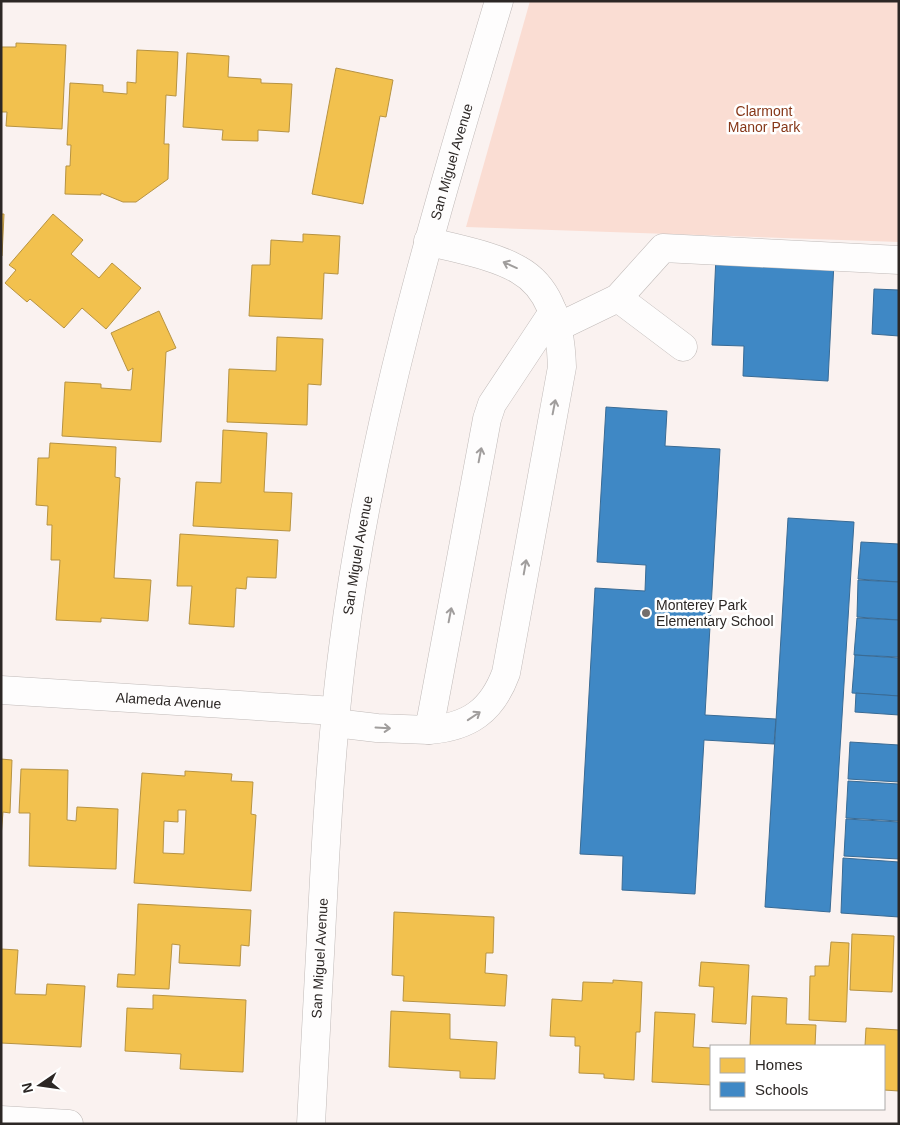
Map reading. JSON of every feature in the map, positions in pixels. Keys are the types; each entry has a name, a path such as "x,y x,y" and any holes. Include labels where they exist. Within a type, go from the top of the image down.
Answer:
{"street":[{"name":"San Miguel Avenue","path":"311,1124 325,851 335,717 345,635 378,445 396,364 428,241 496,2"},
{"path":"428,241 505,262 520,270 536,284 555,319"},
{"path":"428,730 487,419 492,404 555,319 618,298 663,248 899,260"},
{"path":"618,298 683,347"},
{"name":"Alameda Avenue","path":"1,690 335,717 377,728 446,729 472,719 492,701 500,689 506,673 562,367 561,347 555,319"},
{"path":"1,1120 69,1124"}],"green space":[{"name":"Clarmont Manor Park","path":"530,1 899,1 899,242 466,227"}],"building: Homes":[{"path":"16,43 66,45 62,129 6,126 7,112 1,112 1,47 16,47"},
{"path":"137,50 178,52 176,96 166,95 164,144 169,144 168,179 136,202 123,202 101,193 101,195 65,194 66,166 70,166 71,145 67,145 70,83 103,85 103,92 127,94 127,82 136,83"},
{"path":"187,53 229,56 228,77 261,79 261,83 292,84 289,132 258,130 258,141 222,140 223,130 183,127"},
{"path":"336,68 393,80 386,117 380,116 363,204 312,194"},
{"path":"1,214 4,214 2,256 1,256"},
{"path":"53,214 83,240 71,254 99,278 112,263 141,288 106,329 82,308 64,328 30,299 27,302 5,283 16,270 9,265"},
{"path":"303,234 340,236 338,274 324,273 322,319 249,316 252,265 270,265 271,240 303,242"},
{"path":"159,311 176,348 166,352 161,442 62,436 65,382 101,384 101,388 131,390 133,368 128,371 111,333"},
{"path":"277,337 323,339 321,385 308,384 307,425 227,422 229,369 276,371"},
{"path":"223,430 267,433 264,492 292,493 290,531 193,526 196,482 221,483"},
{"path":"50,443 116,447 115,477 120,478 114,578 151,580 148,621 101,618 101,622 56,620 60,560 51,560 52,525 47,525 48,506 36,505 38,458 49,458"},
{"path":"180,534 278,540 276,578 247,577 246,589 236,588 234,627 189,624 192,586 177,586"},
{"path":"1,759 12,760 10,813 3,812 1,837"},
{"path":"21,769 68,770 67,820 76,821 77,807 118,809 116,869 29,866 30,813 19,813"},
{"path":"185,771 232,774 231,781 253,782 251,814 256,815 251,891 134,883 142,773 185,776","holes":["178,810 186,810 184,854 163,853 164,821 178,822"]},
{"path":"138,904 251,910 249,946 241,945 240,966 179,963 180,945 172,944 169,989 117,987 118,974 135,975"},
{"path":"394,912 494,917 493,953 486,953 485,973 507,975 505,1006 403,1001 404,976 392,975"},
{"path":"852,934 894,936 892,992 850,990"},
{"path":"831,942 849,943 846,1022 809,1020 810,976 815,976 815,966 829,966"},
{"path":"1,949 18,950 15,994 46,995 47,984 85,986 81,1047 1,1043"},
{"path":"701,962 749,965 746,1024 712,1022 714,987 699,986"},
{"path":"613,980 642,982 640,1032 636,1032 634,1080 604,1078 604,1074 579,1073 580,1046 575,1046 575,1037 550,1036 552,999 582,1001 583,982 613,983"},
{"path":"153,995 246,1000 243,1072 180,1069 181,1054 125,1051 127,1008 153,1009"},
{"path":"752,996 787,998 786,1024 816,1025 815,1045 750,1045"},
{"path":"391,1011 450,1014 450,1039 497,1042 495,1079 460,1078 460,1071 389,1067"},
{"path":"655,1012 695,1014 693,1047 710,1048 710,1085 652,1082"},
{"path":"866,1028 899,1030 899,1091 885,1090 885,1045 865,1045"}],"building: Schools":[{"path":"716,256 834,262 828,381 743,376 744,346 712,345"},
{"path":"874,289 899,290 899,336 872,334"},
{"path":"606,407 667,411 665,446 720,449 705,715 776,719 774,744 704,740 695,894 622,890 623,856 580,854 595,588 645,591 646,565 597,562"},
{"path":"788,518 854,522 830,912 765,907"},
{"path":"861,542 899,544 899,582 858,579"},
{"path":"858,580 899,582 899,620 857,617"},
{"path":"857,618 899,620 899,657 854,655"},
{"path":"855,655 899,658 899,696 852,693"},
{"path":"856,693 899,696 899,715 855,712"},
{"path":"850,742 899,745 899,782 848,779"},
{"path":"848,781 899,784 899,821 846,818"},
{"path":"846,819 899,822 899,859 844,856"},
{"path":"843,858 899,862 899,917 841,913"}],"place":[{"name":"Monterey Park Elementary School","path":"646,613"}]}
